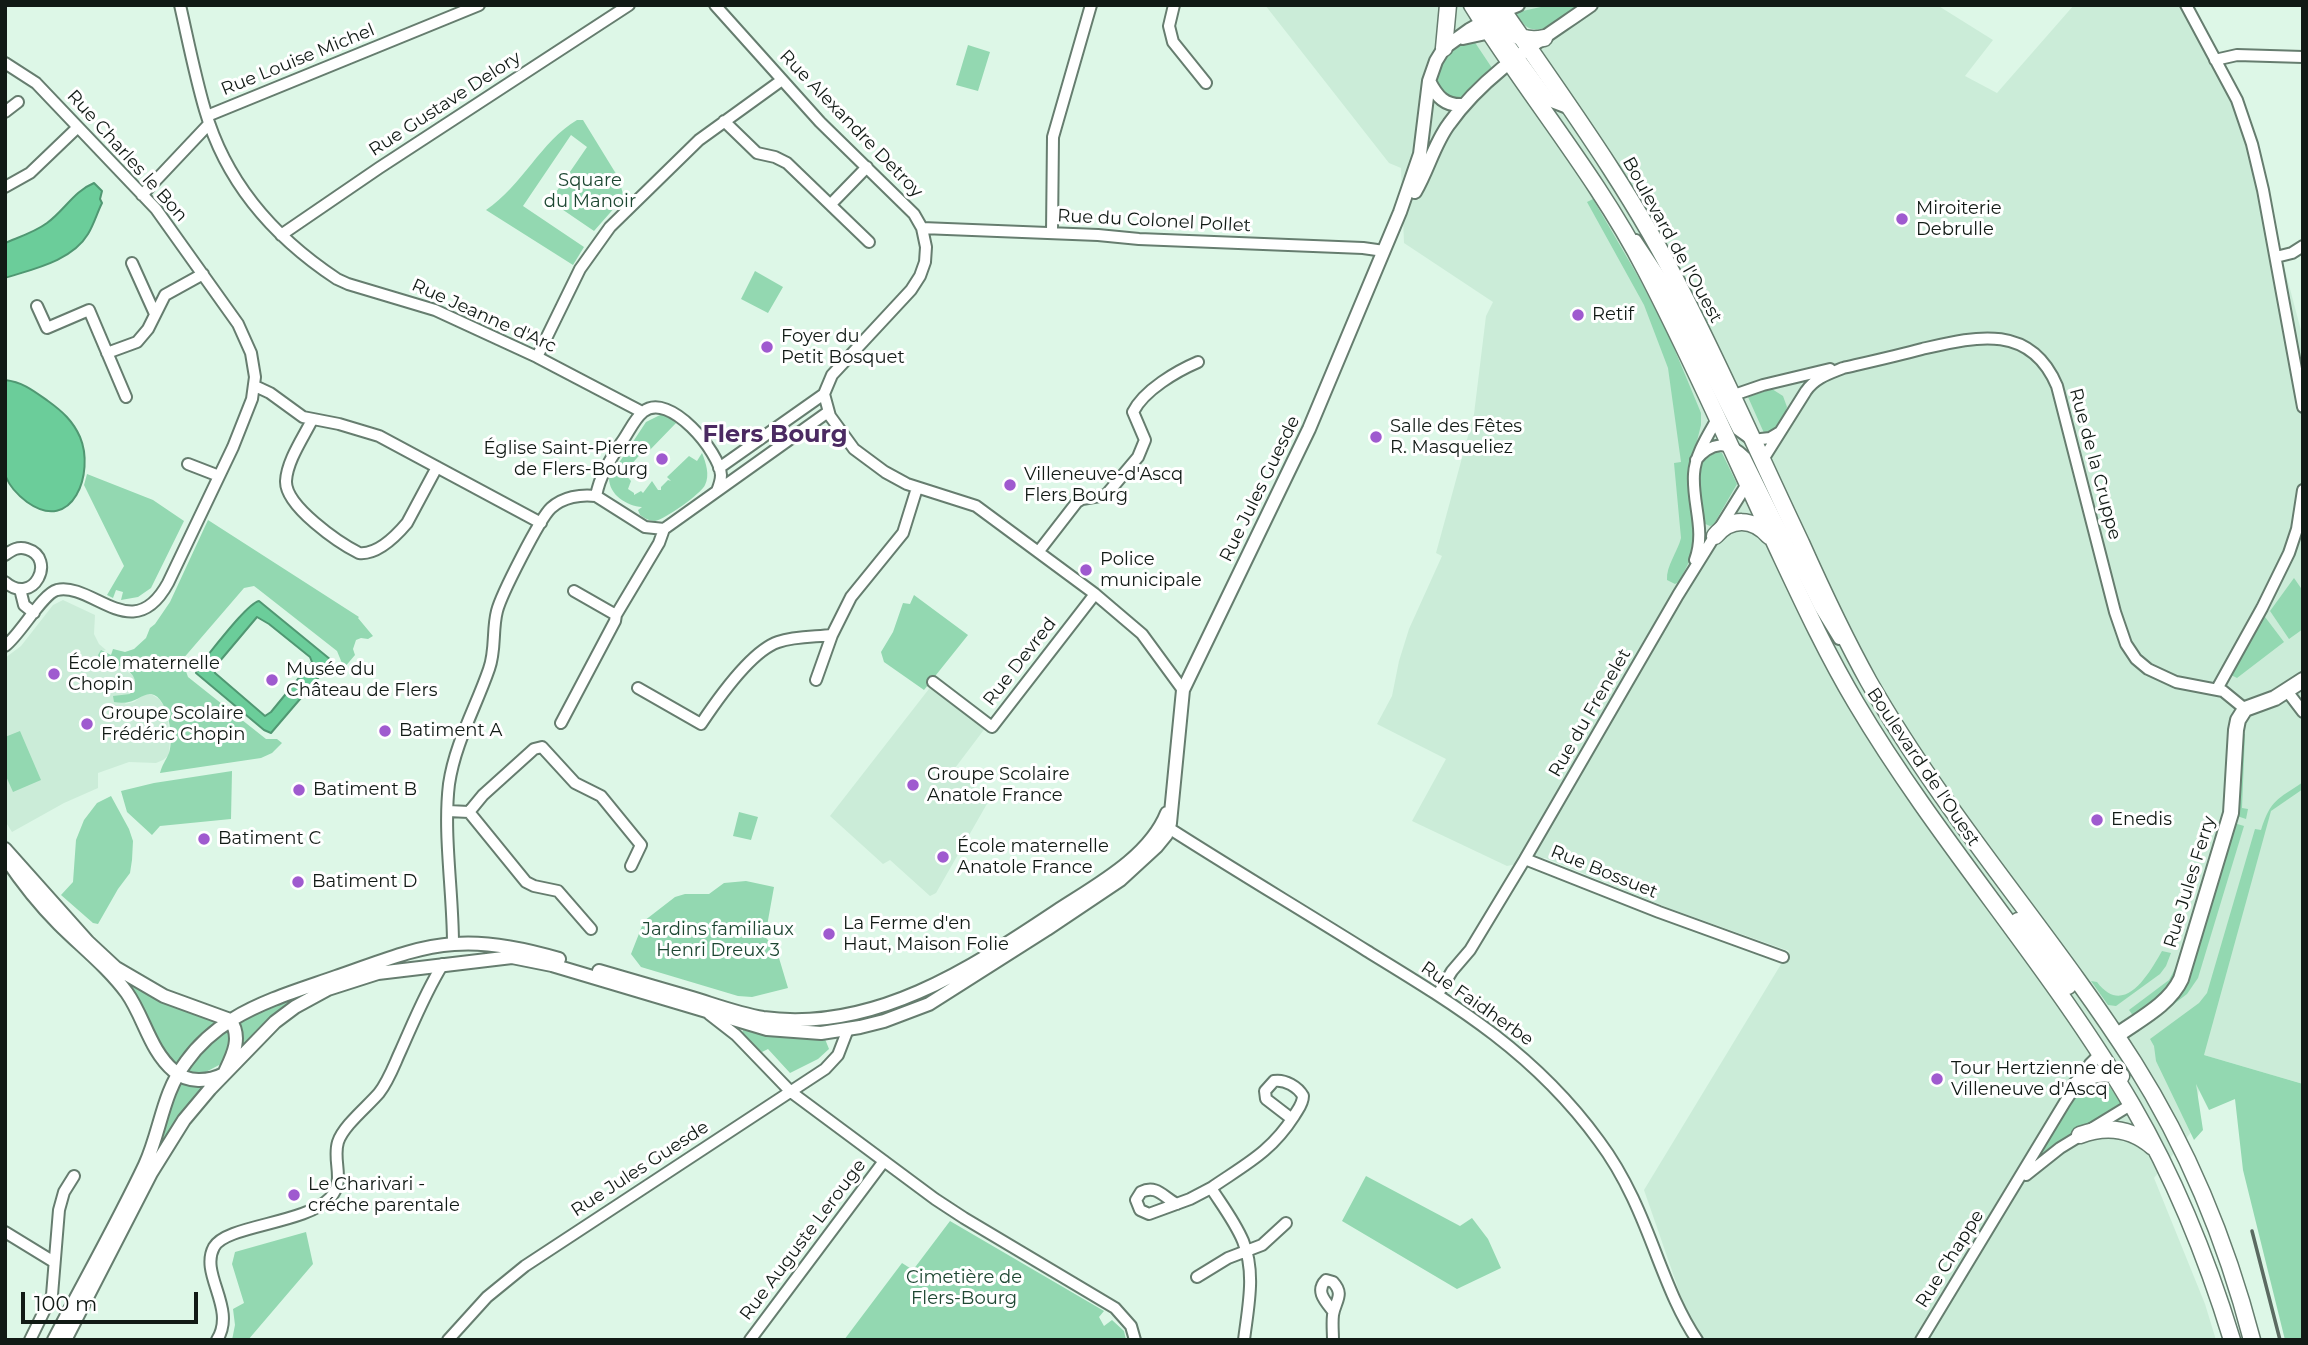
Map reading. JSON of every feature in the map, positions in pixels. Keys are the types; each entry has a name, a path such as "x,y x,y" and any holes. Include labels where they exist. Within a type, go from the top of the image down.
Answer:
{"main road":[{"path":"1444,48 1448,5"},
{"name":"Boulevard de l'Ouest","path":"1472,5 1493,16 1518,51 1724,406 1752,440 1754,473 1774,541 1814,626 1854,700 1896,768 1954,849 2108,1044 2113,1074 2140,1097"},
{"path":"1493,16 1504,27 1518,51 1531,40 1544,38"},
{"name":"Boulevard de l'Ouest","path":"1518,51 1570,108 1592,138 1680,287 1724,406 1729,446 1754,473 1871,685 2108,1044 2140,1097 2157,1152 2197,1237 2232,1340"},
{"path":"1715,536 1729,524 1739,522 1756,525 1774,541"},
{"path":"2245,709 2269,701 2303,680"},
{"name":"Rue Jules Ferry","path":"2108,1044 2169,997 2181,979 2230,818 2236,730 2238,720 2245,709"},
{"path":"2075,1086 2091,1075 2113,1074"},
{"path":"2140,1097 2233,1276 2252,1340"},
{"path":"2080,1135 2105,1128 2125,1131 2143,1140 2157,1152"}],"street":[{"name":"Rue Jeanne d'Arc","path":"180,5 208,120 224,159 243,192 281,235 324,270 348,284 428,307 537,357 642,412 648,409 664,409 681,417 698,435 719,468"},
{"name":"Rue Louise Michel","path":"142,195 208,120 479,5"},
{"name":"Rue Gustave Delory","path":"281,235 379,167 629,5"},
{"name":"Rue Alexandre Detroy","path":"715,5 820,122 914,214 922,228"},
{"path":"1052,232 1053,137 1091,5"},
{"path":"1174,5 1169,26 1173,42 1206,83"},
{"path":"1444,48 1472,34 1493,16 1518,5"},
{"path":"1544,38 1591,5"},
{"path":"2186,5 2236,100 2249,133 2259,169 2303,407"},
{"name":"Rue Jules Guesde","path":"454,1337 493,1292 525,1266 832,1063 844,1044 847,1023 994,953 1110,877 1165,826 1173,786 1183,690 1310,429 1401,212 1420,154 1430,81 1436,61 1444,48"},
{"name":"Rue Jules Guesde","path":"1401,212 1419,184 1441,136 1463,105 1518,51"},
{"path":"2215,60 2237,55 2303,57"},
{"name":"Rue Charles le Bon","path":"5,63 36,83 163,217 238,324 247,342 254,367 255,386 246,417 219,476 168,583 153,603 125,611 78,593 64,590 51,593 5,646"},
{"path":"537,357 575,278 602,237 622,214 691,147 782,80"},
{"path":"1430,81 1439,97 1447,103 1463,105"},
{"path":"5,112 18,102"},
{"path":"724,121 757,153 787,163 869,242"},
{"path":"5,187 30,173 78,127"},
{"path":"831,204 867,167"},
{"path":"922,228 926,256 918,279 836,370 824,394 828,412 839,431 859,453 892,476 917,488 976,506 1095,594 1136,628 1183,690"},
{"name":"Rue du Colonel Pollet","path":"922,228 1052,232 1384,251"},
{"path":"2276,257 2292,253 2303,246"},
{"path":"132,263 155,314"},
{"path":"107,353 137,342 148,329 165,295 203,274"},
{"path":"37,306 47,328 89,310 126,397"},
{"name":"Rue de la Cruppe","path":"1724,406 1747,390 1802,375 1978,337 2009,341 2038,357 2052,375 2062,400 2110,592 2126,644 2141,664 2163,678 2217,689 2228,694 2245,709"},
{"path":"1039,551 1077,502 1107,494 1138,457 1145,440 1133,412 1141,401 1175,373 1198,362"},
{"name":"Rue de la Cruppe","path":"1754,473 1810,386 1820,377 1843,368"},
{"path":"255,386 270,393 299,415 374,433 541,523"},
{"path":"717,491 721,479 719,468 824,394"},
{"name":"Rue du Frenelet","path":"1685,583 1700,539 1693,478 1696,460 1724,406"},
{"path":"596,496 607,466 642,412"},
{"path":"561,723 616,615 659,543 664,529 828,412"},
{"path":"312,420 287,474 287,487 295,501 320,528 359,553 375,550 407,523 437,467"},
{"path":"1752,440 1774,436 1784,427"},
{"path":"1696,460 1711,447 1720,444 1729,446"},
{"path":"188,464 219,476"},
{"name":"Rue du Frenelet","path":"1525,859 1685,583 1754,473"},
{"path":"816,680 832,635 856,590 903,533 917,488"},
{"path":"2217,689 2262,608 2289,552 2297,529 2303,490"},
{"path":"218,1340 223,1320 222,1304 212,1271 214,1247 225,1238 292,1218 330,1198 338,1183 339,1139 384,1085 430,987 451,953 453,944 448,811 454,760 490,666 497,610 541,523 548,511 560,502 578,496 596,496 645,527 664,529"},
{"path":"5,555 15,549 27,549 38,557 41,569 37,581 27,588 14,588 5,582"},
{"path":"20,589 24,605 34,613"},
{"path":"574,591 616,615"},
{"name":"Rue Devred","path":"933,682 992,727 1095,594"},
{"path":"638,688 701,724 717,700 766,648 787,639 832,635"},
{"path":"2287,691 2303,712"},
{"path":"468,812 489,789 534,749 542,747 575,783 601,796 641,845 631,866"},
{"path":"448,811 468,812 526,882 558,891 592,929"},
{"name":"Rue Faidherbe","path":"1165,826 1438,994 1519,1053 1599,1140 1627,1186 1674,1297 1697,1340"},
{"path":"5,849 10,865 50,915 101,963 127,993 158,1053 178,1074 199,1080 224,1074 236,1042 235,1027 230,1020 173,1001 116,968 10,865"},
{"name":"Rue Bossuet","path":"1438,994 1452,971 1470,950 1525,859 1783,957"},
{"path":"54,1340 145,1165 163,1106 178,1074 198,1047 230,1020 257,1007 390,957 453,944 484,944 536,952 751,1015 847,1023"},
{"path":"65,1340 170,1141 196,1105 267,1029 302,1003 328,989 359,978 415,968 493,958 529,959 746,1024 787,1032 821,1033 847,1023"},
{"path":"415,968 430,987"},
{"path":"707,1012 736,1035 791,1092 884,1161 964,1219 1115,1308 1131,1326 1135,1340"},
{"name":"Rue Chappe","path":"1921,1340 2075,1086 2108,1044"},
{"name":"Rue Chappe","path":"2010,1196 2036,1165 2140,1097"},
{"path":"1177,1204 1211,1188 1270,1147 1292,1119"},
{"name":"Rue Auguste Lerouge","path":"750,1340 884,1161"},
{"path":"30,1340 52,1295 59,1210 64,1192 74,1176"},
{"path":"1211,1188 1237,1229 1246,1251 1251,1282 1244,1340"},
{"path":"1197,1277 1223,1261 1266,1242 1286,1223"},
{"path":"5,1232 54,1262"},
{"path":"1333,1311 1333,1340"}],"shaded area":[{"path":"1265,5 1937,5 1993,40 1965,76 1997,93 2074,5 2180,5 2246,123 2303,338 2303,1084 2204,1055 2193,1130 2154,1178 2205,1304 2216,1340 1696,1340 1644,1190 1789,951 1671,909 1545,858 1507,866 1412,821 1446,759 1377,724 1392,696 1409,629 1442,556 1436,553 1474,414 1486,316 1493,302 1404,243 1401,168 1389,163"},
{"path":"94,183 102,191 102,203 81,243 51,263 5,278 5,243 42,226 81,191"},
{"path":"5,380 28,388 53,405 70,421 80,437 85,467 82,482 68,505 57,511 43,510 27,502 15,491 6,477"},
{"name":"Groupe Scolaire Frédéric Chopin","path":"63,600 95,615 94,634 106,650 101,651 101,665 117,665 134,676 135,688 125,704 134,702 145,694 151,694 159,699 167,710 169,755 156,763 129,762 98,773 98,788 64,803 12,832 5,821 5,658 21,646 53,605"},
{"path":"259,601 331,660 271,733 196,673 197,668 253,604","holes":["257,617 310,657 312,662 265,716 215,673 214,668"]},
{"name":"Groupe Scolaire Anatole France","path":"932,685 986,727 955,768 988,802 936,893 930,896 890,860 883,864 830,816"}],"green space":[{"path":"1550,5 1579,5 1542,29 1527,27 1517,15 1518,12"},
{"path":"1472,38 1492,68 1455,100 1443,94 1436,84 1440,68 1458,46"},
{"path":"968,45 990,52 978,91 956,85"},
{"name":"Square du Manoir","path":"577,120 583,120 618,177 624,197 594,231 550,201 587,147 571,135 523,206 584,247 573,265 486,210 510,189 564,129"},
{"path":"1593,199 1669,336 1701,413 1701,425 1689,473 1696,537 1694,552 1679,582 1675,584 1667,580 1667,575 1681,538 1674,463 1681,462 1668,368 1644,305 1587,202"},
{"path":"755,271 783,287 768,313 741,299"},
{"path":"1772,389 1783,396 1787,407 1779,424 1764,433 1748,397"},
{"path":"664,413 678,421 646,454 643,451 624,473 631,481 628,489 634,495 641,491 643,493 652,481 658,490 661,490 668,480 671,481 667,477 689,456 697,461 702,453 707,477 705,485 690,500 653,521 640,515 638,510 642,507 625,502 615,494 609,478 646,422"},
{"path":"1719,452 1722,453 1737,484 1714,524 1710,526 1703,523 1698,492 1699,472 1702,463"},
{"path":"87,474 153,500 184,521 151,588 138,597 121,600 123,592 116,590 113,598 107,595 124,566 84,485"},
{"path":"208,520 359,617 373,636 356,640 353,649 355,655 344,668 337,651 254,586 244,588 182,660 188,677 266,739 277,739 282,743 272,753 261,758 160,773 169,753 171,739 169,720 162,703 151,694 132,701 114,702 113,696 130,694 135,685 134,677 119,666 101,665 98,655 101,650 111,655 113,649 125,652 134,649 146,638 150,628 170,602"},
{"path":"2294,578 2303,591 2303,629 2289,639 2270,611"},
{"path":"914,595 968,635 924,690 884,662 881,652 893,632 903,603 910,604"},
{"path":"2262,613 2284,642 2237,678 2229,674"},
{"path":"20,731 41,780 13,792 5,774 5,737"},
{"path":"2241,734 2245,734 2242,808 2248,809 2246,819 2237,816"},
{"path":"232,771 231,819 160,826 152,835 127,812 121,791 154,783"},
{"path":"2303,782 2303,789 2271,811 2204,1055 2303,1084 2303,1340 2285,1340 2243,1170 2235,1099 2209,1110 2196,1084 2203,1130 2194,1140 2156,1061 2150,1039 2199,1003 2207,993 2255,829 2261,830 2276,801"},
{"path":"111,796 133,841 132,860 130,873 98,924 93,923 61,895 73,882 76,840 84,820 97,803"},
{"path":"739,812 758,817 751,840 733,836"},
{"path":"2234,823 2244,826 2198,978 2187,994 2145,1026 2143,1023 2177,999 2182,991"},
{"name":"Jardins familiaux Henri Dreux 3","path":"746,881 774,887 765,937 776,948 788,988 752,997 738,996 641,967 631,954 644,921 675,897 685,894 709,894 724,883"},
{"path":"2162,951 2171,953 2160,974 2116,1006 2108,1005 2091,981 2097,982 2107,992 2117,996 2126,994 2143,980"},
{"path":"2176,967 2179,969 2176,977 2166,990 2134,1017 2129,1010 2169,980"},
{"path":"119,973 220,1021 197,1040 175,1064 166,1057"},
{"path":"314,989 235,1058 237,1021"},
{"path":"227,1029 230,1041 221,1064 202,1074 185,1072 202,1051"},
{"path":"743,1030 787,1038 825,1039 829,1049 818,1059 790,1073 768,1049 762,1052 742,1033"},
{"path":"2105,1080 2122,1105 2036,1157 2077,1090 2085,1082"},
{"path":"180,1081 202,1087 172,1128 152,1164"},
{"path":"1366,1176 1460,1226 1472,1218 1488,1239 1501,1268 1457,1289 1342,1221"},
{"name":"Cimetière de Flers-Bourg","path":"950,1221 1104,1311 1099,1317 1104,1326 1112,1320 1124,1331 1126,1340 844,1340 902,1263 913,1270"},
{"path":"306,1232 313,1264 248,1340 232,1340 235,1325 233,1309 244,1303 232,1264 235,1252"}],"railway":[{"path":"2252,1231 2280,1340"}],"place":[{"name":"Miroiterie Debrulle","path":"1902,219"},
{"name":"Retif","path":"1578,315"},
{"name":"Foyer du Petit Bosquet","path":"767,347"},
{"name":"Salle des Fêtes R. Masqueliez","path":"1376,437"},
{"name":"Église Saint-Pierre de Flers-Bourg","path":"662,459"},
{"name":"Villeneuve-d'Ascq Flers Bourg","path":"1010,485"},
{"name":"Police municipale","path":"1086,570"},
{"name":"École maternelle Chopin","path":"54,674"},
{"name":"Musée du Château de Flers","path":"272,680"},
{"name":"Groupe Scolaire Frédéric Chopin","path":"87,724"},
{"name":"Batiment A","path":"385,731"},
{"name":"Groupe Scolaire Anatole France","path":"913,785"},
{"name":"Batiment B","path":"299,790"},
{"name":"Enedis","path":"2097,820"},
{"name":"Batiment C","path":"204,839"},
{"name":"École maternelle Anatole France","path":"943,857"},
{"name":"Batiment D","path":"298,882"},
{"name":"La Ferme d'en Haut, Maison Folie","path":"829,934"},
{"name":"Tour Hertzienne de Villeneuve d'Ascq","path":"1937,1079"},
{"name":"Le Charivari - créche parentale","path":"294,1195"}],"district":[{"name":"Flers Bourg","path":"775,435"}]}
